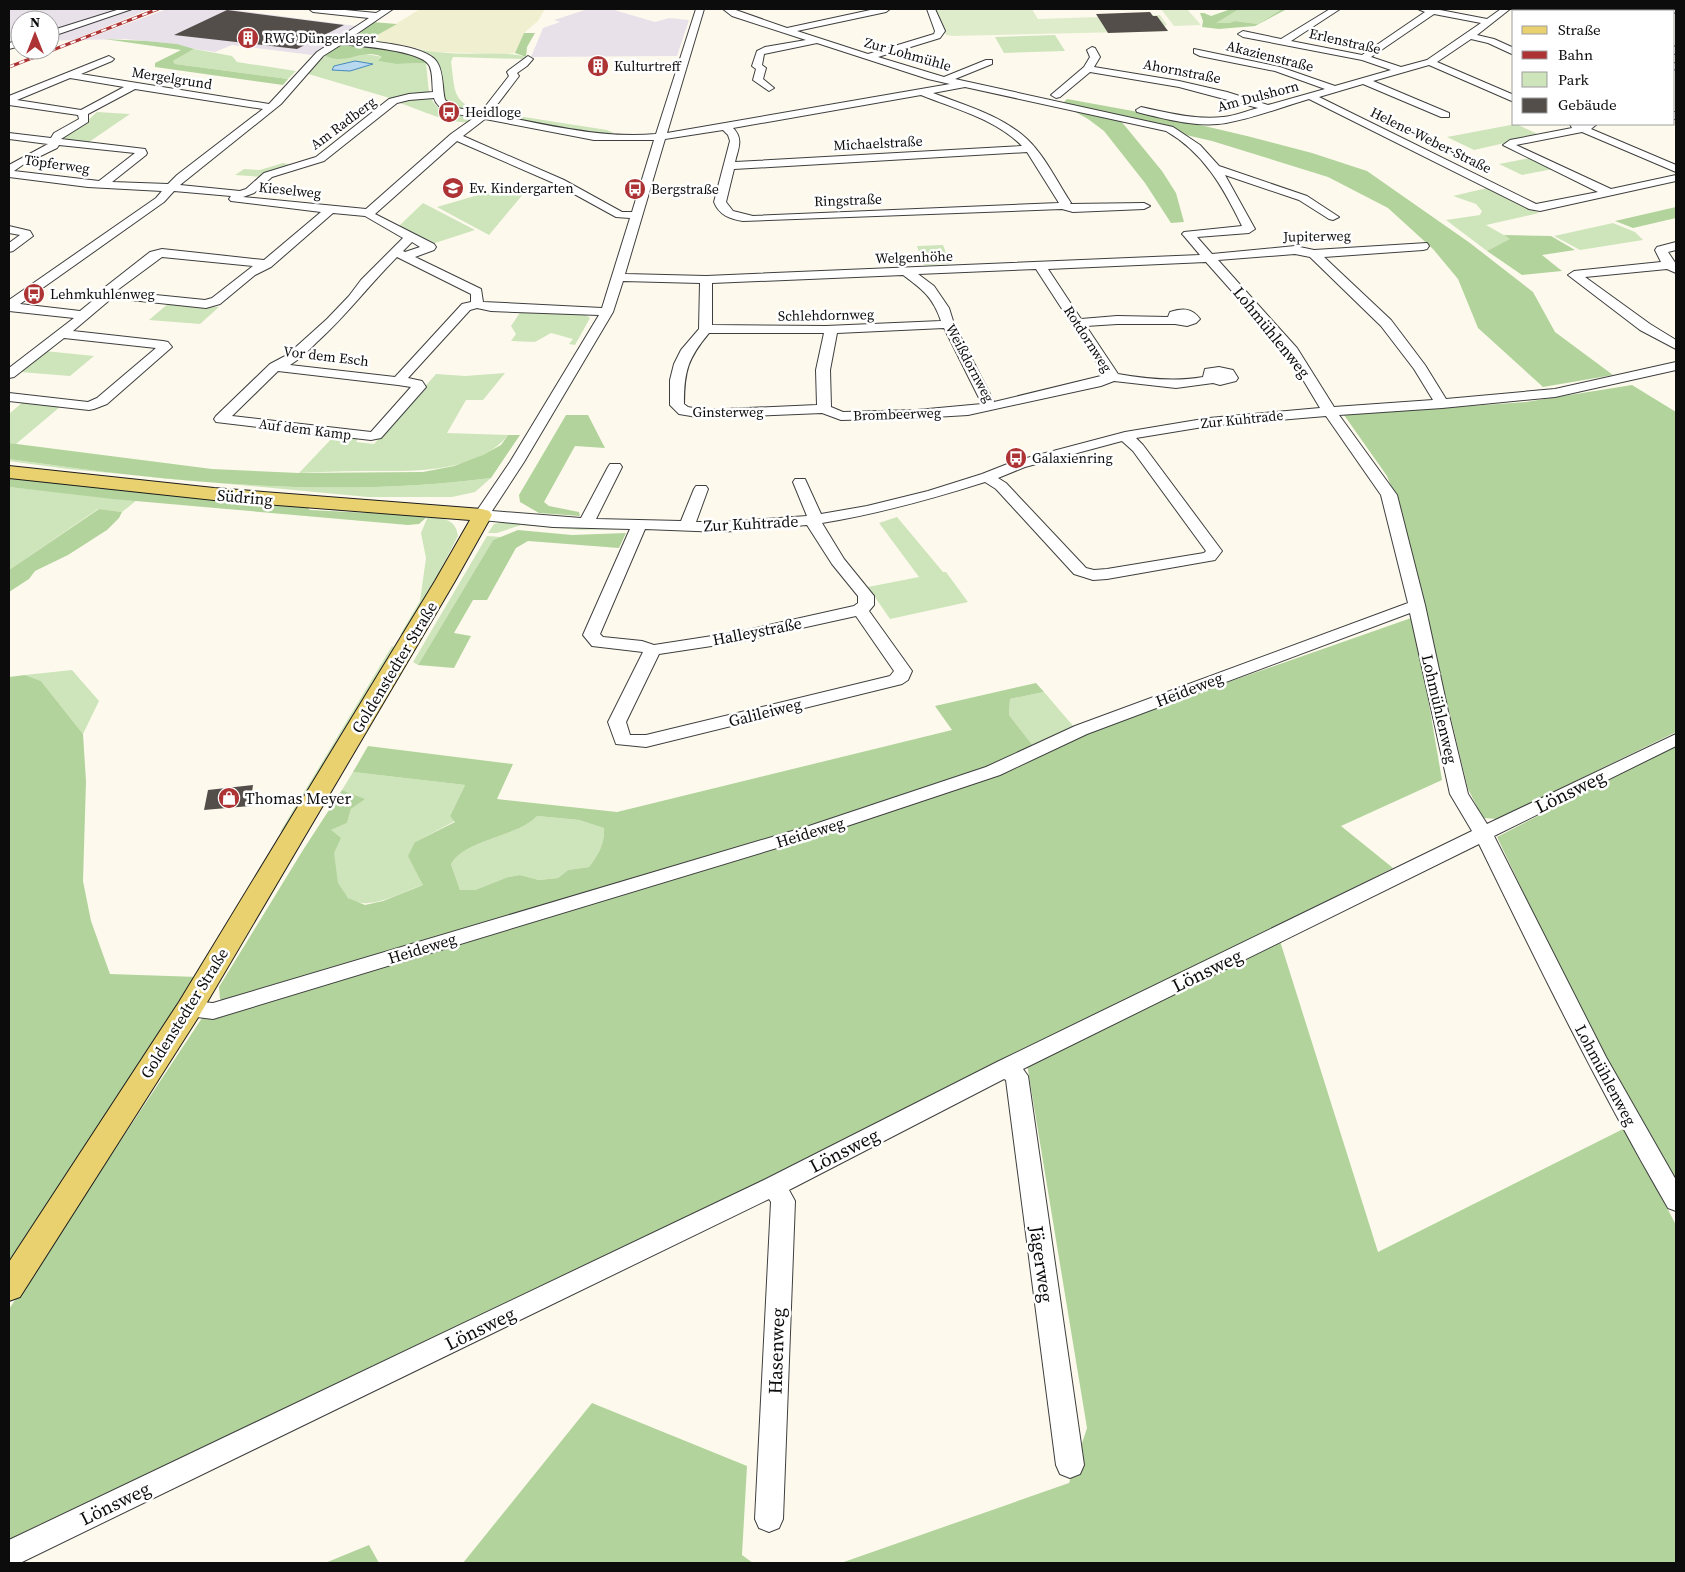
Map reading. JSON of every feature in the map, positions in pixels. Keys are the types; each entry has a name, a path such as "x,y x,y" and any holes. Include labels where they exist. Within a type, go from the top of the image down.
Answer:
{"main road":[{"name":"Südring","path":"9,472 214,494 482,514"},
{"name":"Goldenstedter Straße","path":"9,1288 188,1009 427,612 482,514"}],"street":[{"path":"60,31 128,9"},
{"path":"314,9 377,16"},
{"path":"9,306 160,200 203,159 236,136 285,94 317,57 338,41 389,9"},
{"name":"Goldenstedter Straße","path":"482,514 517,462 607,312 700,9"},
{"name":"Zur Lohmühle","path":"727,9 735,14 945,80 1090,106"},
{"path":"788,31 886,9"},
{"path":"868,57 938,36 940,31 931,9"},
{"name":"Erlenstraße","path":"1282,42 1336,9"},
{"path":"1418,9 1488,22"},
{"name":"Am Dulshorn","path":"1132,108 1206,122 1226,120 1430,62 1470,36 1506,9"},
{"path":"1364,58 1433,12"},
{"path":"833,13 846,18"},
{"path":"1497,15 1512,18"},
{"name":"Erlenstraße","path":"1243,34 1364,58 1400,70"},
{"path":"1470,36 1490,41 1512,51"},
{"path":"338,41 406,51 430,60 434,65 440,102 446,107 594,137 660,137 924,93 967,84"},
{"path":"769,88 758,80 761,68 757,66 760,53 765,50 820,41"},
{"path":"1056,95 1088,69 1095,57 1092,50"},
{"name":"Akazienstraße","path":"1197,51 1202,54 1277,69 1335,89"},
{"path":"109,59 12,99 10,102 83,113 133,86"},
{"path":"369,213 455,136 484,116 514,76 512,72 528,59"},
{"path":"945,80 989,62"},
{"path":"1430,62 1512,98"},
{"name":"Ahornstraße","path":"1088,69 1188,85 1236,97 1268,108"},
{"name":"Mergelgrund","path":"68,75 270,107"},
{"path":"1364,81 1445,115"},
{"path":"1000,91 1020,88 1056,95 1168,129 1178,133 1217,169 1303,198 1333,217"},
{"path":"924,93 1014,132 1030,149 1065,202 1064,206"},
{"name":"Am Radberg","path":"240,194 250,191 268,175 320,159 393,101 409,97 438,95"},
{"name":"Helene-Weber-Straße","path":"1310,96 1466,175 1540,208 1610,193"},
{"path":"9,172 20,162 53,146 58,135 84,120 83,113"},
{"path":"1676,169 1588,126 1508,145 1610,193 1676,178"},
{"name":"Ringstraße","path":"726,127 733,134 735,141 720,202 721,207 726,212 741,218 1064,206 1072,208 1144,206"},
{"path":"9,136 56,142"},
{"path":"455,136 560,182 620,215 637,216"},
{"name":"Töpferweg","path":"56,142 141,151 142,153 101,185"},
{"name":"Michaelstraße","path":"728,166 1030,149"},
{"name":"Lohmühlenweg","path":"1217,169 1249,229 1188,234 1292,351 1330,412 1389,495 1417,605 1439,711 1459,794 1484,834 1595,1057 1676,1201"},
{"name":"Töpferweg","path":"9,172 101,185 171,188"},
{"name":"Kieselweg","path":"171,188 240,194"},
{"name":"Kieselweg","path":"240,194 235,199 369,213 371,216 430,247 400,254"},
{"path":"109,294 206,304 216,301 251,272 267,264 330,210"},
{"path":"9,230 26,233 27,236 9,248"},
{"path":"410,237 400,254 477,292 477,304"},
{"name":"Jupiterweg","path":"1211,258 1295,250 1314,254 1424,246"},
{"path":"1673,267 1661,250 1676,246"},
{"path":"9,374 82,318 83,315 109,294 108,291 154,255 162,253 267,264"},
{"name":"Vor dem Esch","path":"275,367 291,359 363,290 365,283 400,254"},
{"path":"1314,254 1386,323 1420,368 1442,404"},
{"name":"Welgenhöhe","path":"619,277 706,280 1211,258"},
{"name":"Rotdornweg","path":"1040,266 1113,377 1153,384 1213,380"},
{"path":"1673,267 1574,275 1645,327 1676,345"},
{"name":"Weißdornweg","path":"907,272 930,289 943,308 948,324 990,407 1101,382 1113,377"},
{"path":"705,329 706,280"},
{"path":"398,381 466,307 477,304 491,307 607,312"},
{"path":"9,306 83,315"},
{"path":"1076,323 1117,320 1165,322 1176,320"},
{"name":"Schlehdornweg","path":"705,329 831,331 948,324"},
{"name":"Ginsterweg","path":"705,329 688,350 677,380 677,405 684,411 703,414 824,409"},
{"path":"824,409 821,390 822,371 831,331"},
{"path":"9,397 89,406 96,404 102,402 165,347 164,344 61,334"},
{"name":"Zur Kuhtrade","path":"482,514 586,524 687,526 741,526 814,519 866,511 933,494 987,478 1020,464 1125,436 1209,422 1556,393 1676,366"},
{"name":"Vor dem Esch","path":"275,367 398,381"},
{"name":"Auf dem Kamp","path":"275,367 220,419 371,436 376,435 419,387 417,384 398,381"},
{"name":"Brombeerweg","path":"824,409 841,416 850,416 968,411 990,407"},
{"path":"987,478 1001,486 1080,571 1093,575 1106,574 1209,557 1214,551 1138,448 1125,436"},
{"path":"586,524 615,468"},
{"name":"Zur Kuhtrade","path":"800,482 814,519"},
{"name":"Zur Kuhtrade","path":"687,526 701,489"},
{"path":"814,519 838,561 866,596 866,605 860,610"},
{"path":"640,524 591,634 598,642 642,646 652,650"},
{"name":"Heideweg","path":"188,1009 213,1011 816,830 993,771 1081,730 1417,605"},
{"name":"Halleystraße","path":"652,650 738,637 860,610"},
{"name":"Galileiweg","path":"652,650 617,722 622,740 646,741 896,680 902,676 903,672 860,610"},
{"name":"Lönsweg","path":"9,1554 774,1186 1005,1068 1676,739"},
{"name":"Jägerweg","path":"1005,1068 1016,1076 1070,1465"},
{"name":"Hasenweg","path":"769,1519 782,1201 774,1186"}],"shaded area":[{"path":"9,9 150,9 73,40 60,41 60,10 10,10 9,44"},
{"path":"167,9 228,9 357,26 312,55 232,45 215,52 187,48 177,44 124,39 83,40"},
{"path":"588,9 611,9 655,22 669,18 689,20 677,56 531,57 543,28 560,22 554,20"}],"green space":[{"path":"420,9 545,9 538,21 524,33 515,53 435,52 375,40 373,38"},
{"path":"935,9 1032,9 1038,19 1160,15 1167,25 1164,26 1168,31 952,36 946,35"},
{"path":"1161,9 1187,9 1201,25 1174,26"},
{"path":"1231,9 1239,9 1216,23 1235,21 1258,24 1282,9 1287,9 1255,26 1219,29 1202,27 1203,21 1200,13 1211,16"},
{"path":"1239,9 1282,9 1258,24 1235,21 1215,23"},
{"path":"372,22 397,24 365,42 347,40"},
{"path":"524,33 535,33 527,47 526,57 515,53"},
{"path":"1055,35 1065,51 1004,53 995,37"},
{"path":"373,38 375,40 430,51 509,54 526,57 523,59 453,57 451,62 456,93 464,103 482,112 477,113 462,110 444,100 439,67 434,59 365,42"},
{"path":"104,39 177,44 194,49 173,61 175,64 288,79 283,85 155,67 155,63 181,50"},
{"path":"358,44 385,47 410,54 426,63 396,64 378,61 382,57 370,54 343,59 325,56 339,45"},
{"path":"194,49 232,56 237,62 296,71 288,79 175,64 173,61"},
{"path":"360,53 383,57 379,61 396,64 426,63 429,93 393,99 305,73 325,56 337,59"},
{"path":"431,97 434,103 443,110 475,117 472,122 454,121 434,116 397,102"},
{"path":"1067,99 1166,117 1247,136 1312,153 1367,171 1470,243 1533,292 1555,332 1613,375 1543,387 1478,328 1458,279 1433,249 1388,208 1328,177 1212,141 1186,135 1172,128 1063,103"},
{"path":"1070,109 1121,121 1162,171 1176,193 1184,222 1171,223 1145,183 1104,131"},
{"path":"97,112 130,114 89,142 62,139 61,136 87,121"},
{"path":"492,112 607,130 614,133 607,135 588,133 492,115"},
{"path":"1512,125 1518,125 1540,135 1474,150 1447,137"},
{"path":"1530,158 1553,169 1522,175 1499,164"},
{"path":"283,163 292,165 262,177 235,175 244,169 260,170"},
{"path":"509,186 524,193 489,235 437,207"},
{"path":"1487,188 1539,213 1486,225 1511,239 1487,251 1446,220 1480,215 1482,211 1476,204 1453,196"},
{"path":"423,203 475,230 435,243 399,226"},
{"path":"1676,207 1676,218 1633,228 1615,221"},
{"path":"1613,223 1635,232 1643,240 1580,250 1554,236"},
{"path":"1504,235 1551,236 1575,250 1542,255 1562,271 1522,275 1487,251 1510,239"},
{"path":"943,245 950,264 924,265 917,246"},
{"path":"170,302 219,307 200,324 149,320"},
{"path":"521,311 584,314 590,318 575,345 569,344 573,339 551,333 535,342 511,341 516,334 511,326"},
{"path":"45,351 94,356 70,376 20,372"},
{"path":"505,373 483,400 466,400 447,433 508,435 495,448 478,458 460,464 419,470 299,473 335,435 359,437 356,442 374,444 436,374 465,376"},
{"path":"1632,385 1676,412 1676,732 1498,819 1483,818 1468,789 1400,508 1387,476 1344,415 1526,402"},
{"path":"23,402 61,406 16,444 9,443 9,414"},
{"path":"566,415 588,415 605,448 575,446 544,502 549,506 579,512 580,516 539,513 520,502 519,495"},
{"path":"508,435 520,435 491,478 371,487 310,487 189,481 9,459 9,443 212,469 299,473 423,472 454,466 483,455 501,445"},
{"path":"9,459 138,475 68,469 9,461"},
{"path":"138,475 205,482 189,481"},
{"path":"9,476 75,485 306,506 310,510 428,516 419,524 408,525 113,499 9,487"},
{"path":"491,478 475,492 452,497 368,497 205,482 310,487 371,487"},
{"path":"9,487 137,500 122,512 98,509 9,570"},
{"path":"99,509 122,512 119,518 107,530 68,555 35,571 29,579 9,592 9,570"},
{"path":"428,516 448,520 455,526 458,536 408,632 400,635 420,601 426,558 421,533"},
{"path":"897,517 943,572 946,572 968,602 890,619 868,587 919,577 879,523"},
{"path":"504,522 626,529 581,530 521,525 497,533 488,533 494,524"},
{"path":"518,530 572,535 626,533 619,548 528,541 516,548 487,600 473,600 454,633 471,636 454,668 418,665 493,540"},
{"path":"487,536 501,537 493,540 418,665 413,662"},
{"path":"1414,617 1442,780 1341,826 1393,868 702,1211 9,1548 9,1309 202,1018 818,832 1080,734"},
{"path":"392,646 397,649 289,827 280,832"},
{"path":"72,670 99,701 83,734 41,681 25,675"},
{"path":"25,675 41,681 83,734 86,781 83,881 91,921 110,974 198,977 9,1276 9,677"},
{"path":"1036,683 1044,692 1010,699 1009,715 1034,747 991,767 927,790 229,1004 220,999 219,987 342,790 365,799 351,809 347,823 331,830 341,838 334,853 338,883 348,898 365,905 383,901 423,885 408,856 415,842 455,822 450,816 465,785 353,772 368,746 513,764 497,799 617,812 952,730 935,706","holes":["537,816 579,820 604,828 600,849 589,867 568,870 558,878 539,880 520,875 508,877 475,890 460,890 451,864 468,849 518,829"]},
{"path":"1044,692 1074,727 1034,747 1009,715 1010,699"},
{"path":"1676,745 1676,1188 1574,999 1497,837"},
{"path":"353,772 465,785 450,816 455,821 415,842 423,885 377,902 365,903 354,901 345,895 338,884 334,866 331,830 347,823 351,809 364,799 342,790"},
{"path":"537,816 579,820 604,828 600,849 589,867 568,870 558,878 539,880 520,875 508,877 475,890 460,890 451,864 458,856 480,843 518,829"},
{"path":"1280,941 1378,1252 1625,1128 1676,1225 1676,1563 841,1563 1069,1483 1087,1428 1027,1064"},
{"path":"592,1403 747,1466 742,1555 753,1563 463,1563"},
{"path":"369,1545 379,1563 325,1563"}],"water":[{"path":"355,61 373,64 350,71 332,70 334,66"}],"building":[{"path":"227,10 344,25 297,49 174,35"},
{"path":"1150,12 1153,16 1157,16 1168,31 1108,33 1096,14"},
{"name":"Thomas Meyer","path":"253,785 250,806 204,810 208,790"}],"railway":[{"path":"9,67 158,9"}],"place":[{"name":"RWG Düngerlager","path":"248,38"},
{"name":"Kulturtreff","path":"598,66"},
{"name":"Heidloge","path":"449,112"},
{"name":"Ev. Kindergarten","path":"453,188"},
{"name":"Bergstraße","path":"635,189"},
{"name":"Lehmkuhlenweg","path":"34,294"},
{"name":"Galaxienring","path":"1016,458"},
{"name":"Thomas Meyer","path":"229,798"}]}
